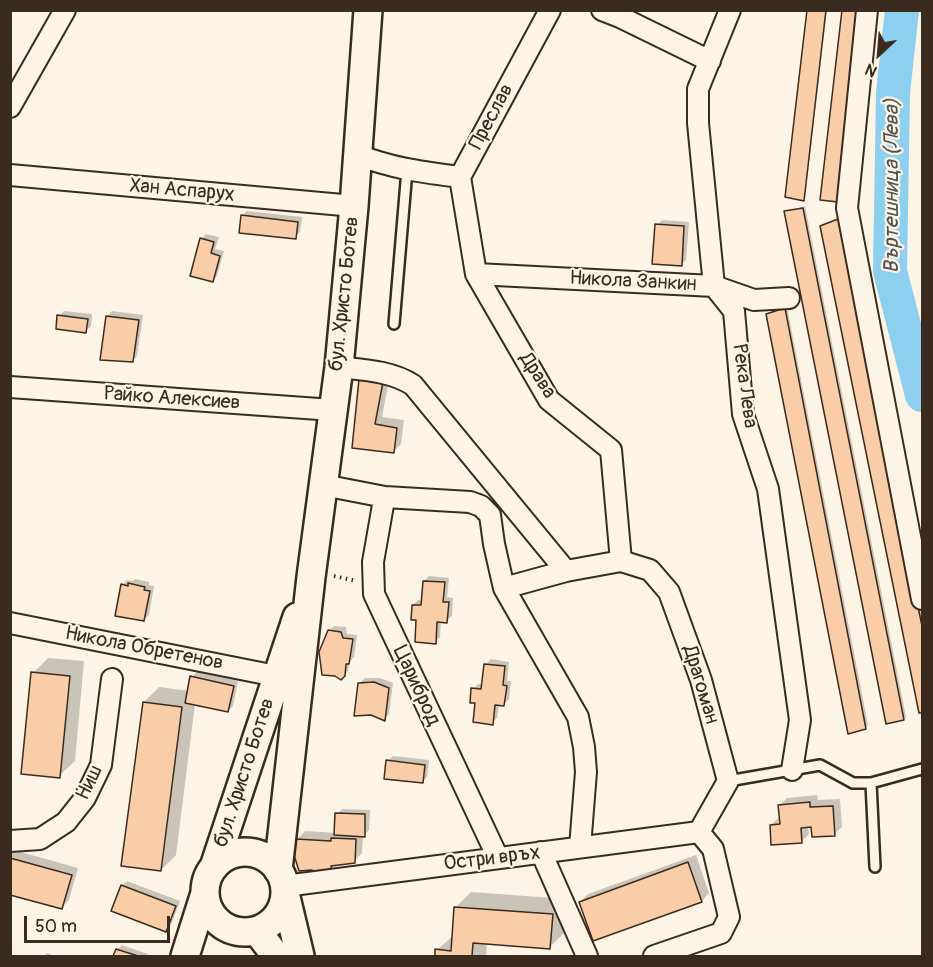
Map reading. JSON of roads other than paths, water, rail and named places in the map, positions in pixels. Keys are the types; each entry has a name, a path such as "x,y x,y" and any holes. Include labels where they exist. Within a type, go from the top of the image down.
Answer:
{"street":[{"path":"10,107 65,10"},
{"name":"бул. Христо Ботев","path":"283,883 311,573 339,367 354,206 368,10"},
{"name":"Преслав","path":"460,177 550,10"},
{"path":"714,286 698,123 698,89 730,10"},
{"path":"867,10 847,208 922,599"},
{"path":"614,13 710,61"},
{"path":"358,155 384,165 460,177"},
{"name":"Хан Аспарух","path":"10,175 354,206"},
{"name":"Драва","path":"460,177 476,274 549,400 611,450 621,561"},
{"name":"Никола Занкин","path":"476,274 714,286 754,300 789,298"},
{"name":"Река Лева","path":"714,286 734,311 743,414 768,489 800,720 792,770"},
{"path":"339,367 393,375 413,386 566,571"},
{"name":"Райко Алексиев","path":"10,387 333,410"},
{"path":"323,485 385,497 470,502 480,506 490,515 504,588 578,717 586,772 580,847"},
{"name":"Цариброд","path":"383,506 373,562 374,594 498,858"},
{"path":"504,588 566,571 621,561"},
{"name":"Драгоман","path":"621,561 650,570 669,592 701,680 728,781"},
{"name":"бул. Христо Ботев","path":"214,867 311,573"},
{"name":"Никола Обретенов","path":"10,623 276,676"},
{"name":"Ниш","path":"10,841 40,840 66,822 85,798 101,765 112,679"},
{"path":"654,957 721,933 729,917 714,849 699,831 728,781"},
{"name":"Остри връх","path":"283,883 498,858 699,831"},
{"path":"185,957 205,893 207,879 214,867 229,855 247,852 265,857 283,883 300,957"},
{"path":"541,852 587,957"},
{"path":"194,957 206,942 268,926 283,906 283,883"},
{"path":"205,893 207,905 221,925 244,931 276,957"}],"lane":[{"path":"394,324 408,170"},
{"path":"728,781 820,765 853,783 871,783 922,769"},
{"path":"871,783 875,867"}],"waterway":[{"name":"Въртешница (Лева)","path":"902,10 893,93 890,271 922,395"}]}
